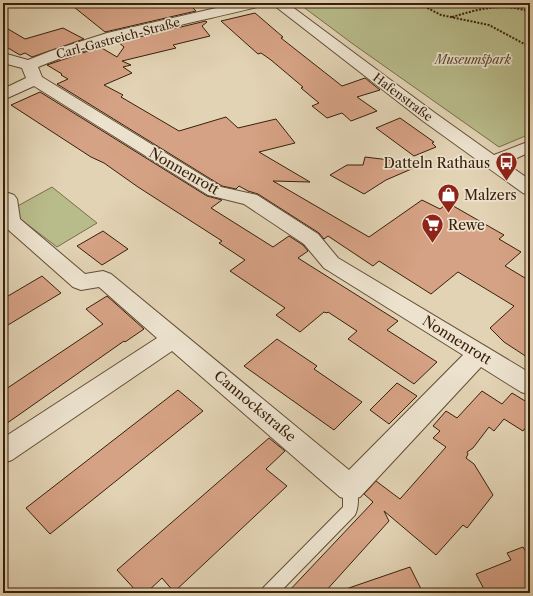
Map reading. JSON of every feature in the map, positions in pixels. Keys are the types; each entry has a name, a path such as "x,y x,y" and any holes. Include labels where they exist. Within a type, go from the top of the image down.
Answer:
{"street":[{"name":"Carl-Gastreich-Straße","path":"3,95 59,52 96,41 256,3"},
{"name":"Hafenstraße","path":"278,3 429,117 530,189"},
{"name":"Nonnenrott","path":"3,58 32,72 215,191 250,199 311,238 331,262 530,385"},
{"path":"493,162 530,146"},
{"name":"Cannockstraße","path":"3,197 7,199 11,221 81,282 103,279 350,488"},
{"path":"3,452 174,338"},
{"path":"350,488 479,354"}],"lane":[{"path":"268,593 350,510 350,488"}],"path":[{"path":"418,3 442,15 489,24 530,47"},
{"path":"452,17 495,4 517,7 530,12"}],"green space":[{"name":"Museumspark","path":"298,3 530,3 530,134 499,147 353,44"},
{"path":"52,187 97,223 57,247 19,218 14,208"}],"building":[{"path":"69,3 188,3 196,11 105,32"},
{"path":"255,13 283,37 281,38 342,86 365,78 380,90 357,97 377,111 351,121 342,113 327,118 312,106 319,103 301,88 303,87 271,60 261,53 258,54 221,21"},
{"path":"207,22 202,26 210,36 173,45 176,48 122,61 131,65 123,67 132,73 104,85 123,95 121,97 179,131 226,117 238,128 276,119 295,143 259,152 310,182 273,181 369,237 422,200 440,209 448,203 504,235 499,239 521,252 505,266 530,281 530,359 504,342 490,328 514,306 458,272 431,294 379,261 373,266 328,236 324,239 319,233 258,194 239,186 236,189 222,186 57,84 68,79 47,65 100,47 117,57 124,47 118,42"},
{"path":"3,26 25,39 63,28 84,39 32,57 25,53 20,55 3,45"},
{"path":"40,92 207,196 222,200 211,208 273,247 289,236 303,245 308,251 298,258 398,321 387,330 437,362 414,384 348,339 357,331 328,312 324,312 300,332 276,315 285,308 230,271 245,260 219,243 222,241 138,187 104,163 91,157 11,105"},
{"path":"400,118 434,142 432,143 436,147 414,156 376,128"},
{"path":"365,157 423,164 386,180 364,194 330,175 347,165 363,165"},
{"path":"103,231 128,249 102,265 77,246"},
{"path":"42,276 61,293 3,328 3,299"},
{"path":"107,296 144,329 125,342 124,341 3,426 3,391 103,324 86,309"},
{"path":"277,339 317,366 314,369 362,402 334,430 244,366"},
{"path":"397,383 417,396 389,424 370,410"},
{"path":"178,390 203,411 50,534 26,508"},
{"path":"482,391 502,404 512,393 530,404 530,422 523,431 504,419 494,431 489,427 473,448 467,452 468,454 466,458 474,464 493,495 467,528 463,525 436,555 384,511 389,521 324,593 287,593 373,502 364,494 376,481 400,499 446,447 433,438 440,431 433,426 446,411 457,418"},
{"path":"269,438 285,451 266,469 287,486 174,592 162,578 146,593 138,593 117,570"},
{"path":"523,547 528,555 530,555 530,593 486,593 476,574 511,560 507,553"},
{"path":"410,567 423,593 343,593 343,590"}],"place":[{"name":"Datteln Rathaus","path":"506,182"},
{"name":"Malzers","path":"449,214"},
{"name":"Rewe","path":"433,244"}]}
